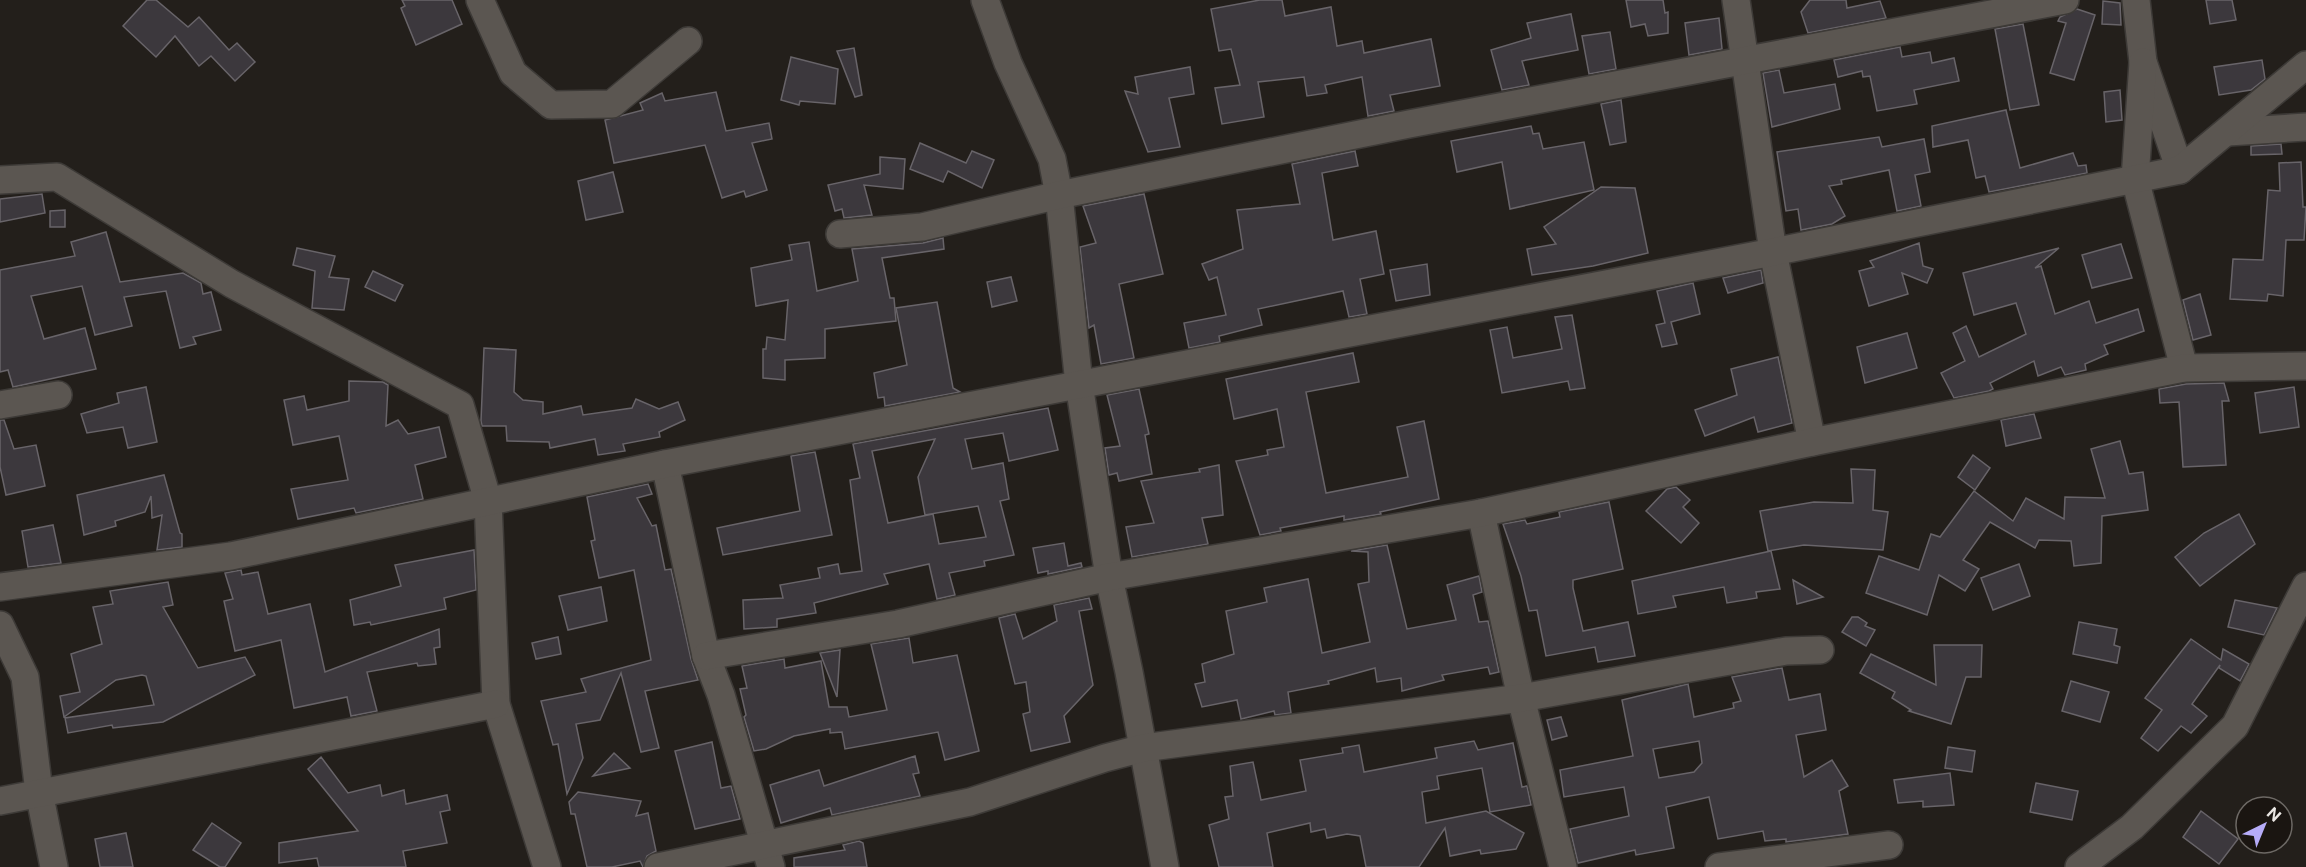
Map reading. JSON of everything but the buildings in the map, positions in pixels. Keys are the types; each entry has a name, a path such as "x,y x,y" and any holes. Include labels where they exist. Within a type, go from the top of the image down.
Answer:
{"street":[{"path":"480,0 513,73 551,105 612,104 688,41"},
{"path":"985,0 1008,63 1052,159 1059,195 1079,384 1109,577 1165,867"},
{"path":"1736,0 1747,62 1773,252 1812,442"},
{"path":"840,234 922,227 1059,195 1409,124 1747,62 2065,0"},
{"path":"2136,0 2143,62 2135,179 2184,368"},
{"path":"2143,62 2180,170"},
{"path":"0,587 231,556 665,464 1773,252 2180,170 2306,65"},
{"path":"2228,132 2306,127"},
{"path":"0,180 57,177 232,284 460,405 488,501 496,704 547,867"},
{"path":"706,656 898,624 1109,577 1481,513 1812,442 2184,368 2306,366"},
{"path":"0,405 58,395"},
{"path":"665,464 706,656 768,855"},
{"path":"1481,513 1521,698 1563,867"},
{"path":"2079,867 2132,827 2235,726 2306,586"},
{"path":"0,625 25,677 39,792 54,867"},
{"path":"658,867 768,855 970,802 1143,748 1521,698 1786,651 1820,650"},
{"path":"0,801 496,704"},
{"path":"1719,867 1889,845"}]}
